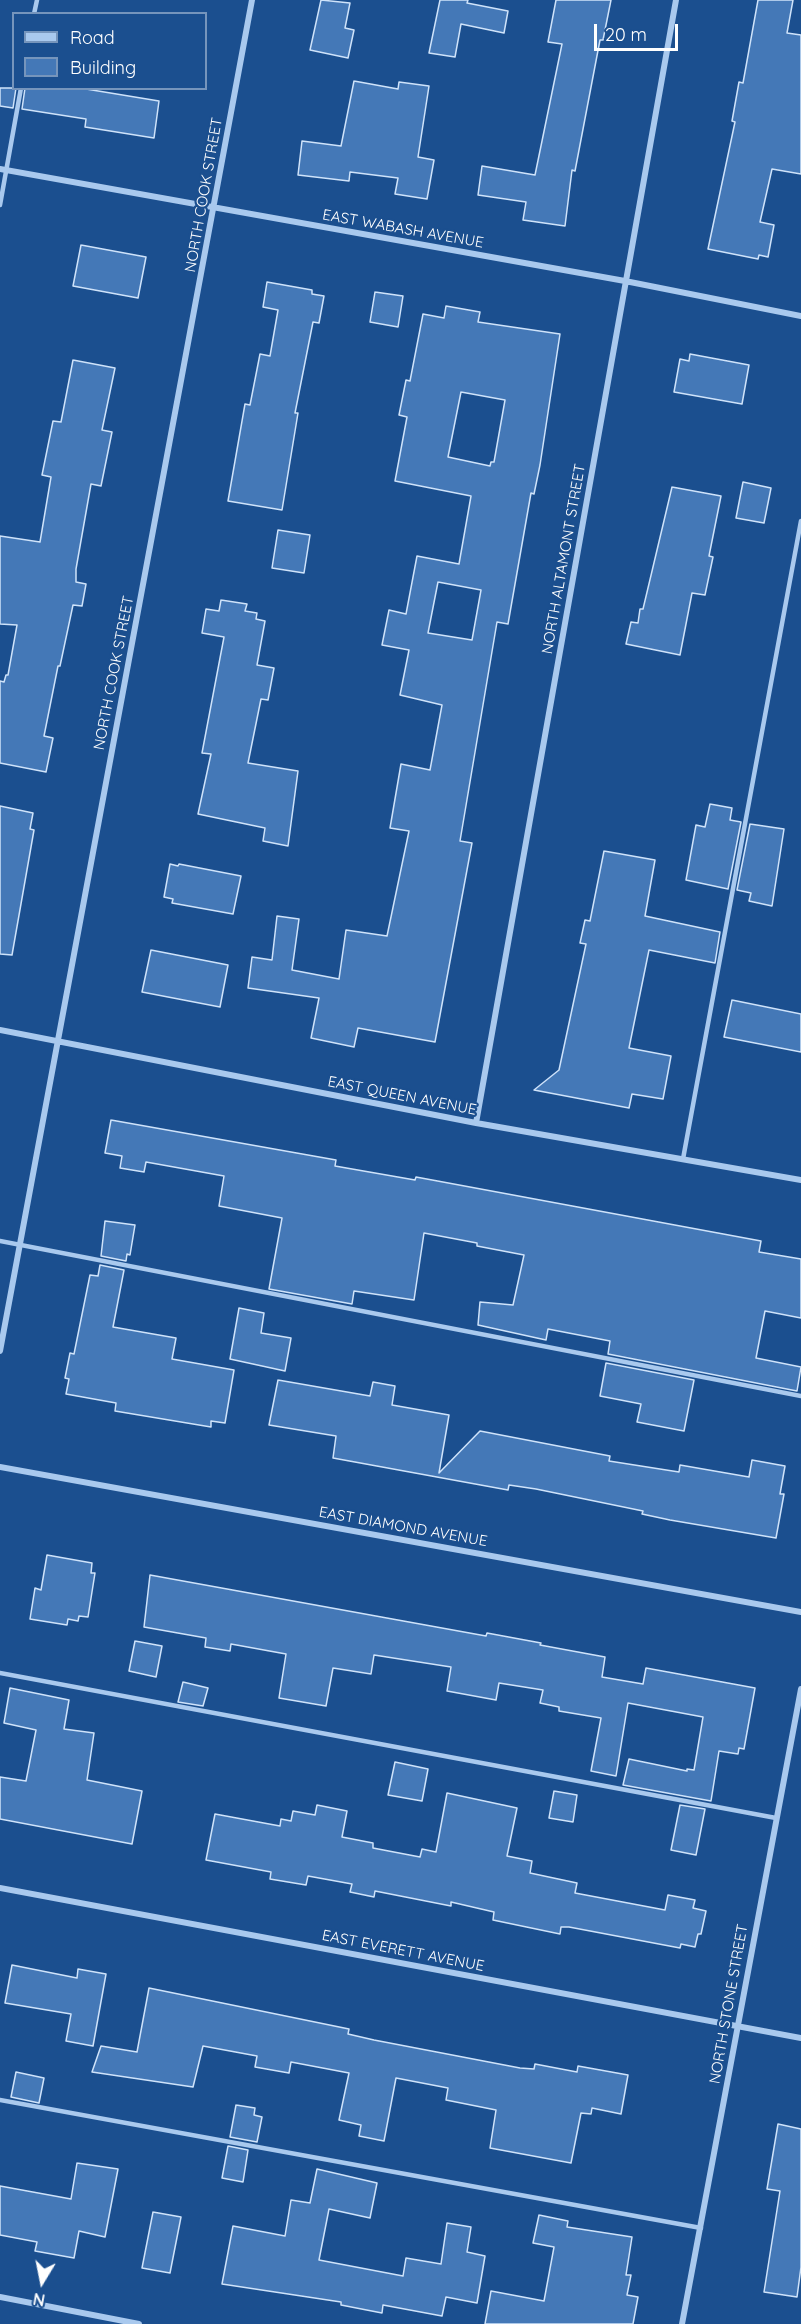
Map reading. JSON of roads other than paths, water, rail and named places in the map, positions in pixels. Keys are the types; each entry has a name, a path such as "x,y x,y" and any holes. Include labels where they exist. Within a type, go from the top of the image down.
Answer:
{"street":[{"name":"NORTH COOK STREET","path":"0,1351 252,0"},
{"name":"NORTH ALTAMONT STREET","path":"476,1123 676,0"},
{"name":"EAST WABASH AVENUE","path":"3,169 625,281 801,316"},
{"name":"EAST QUEEN AVENUE","path":"0,1030 476,1123 801,1180"},
{"name":"EAST DIAMOND AVENUE","path":"0,1467 801,1612"},
{"name":"NORTH STONE STREET","path":"682,2324 736,2026 801,1689"},
{"name":"EAST EVERETT AVENUE","path":"0,1888 801,2038"},
{"path":"0,2297 139,2324"}],"lane":[{"path":"0,205 3,169 21,90"},
{"path":"683,1159 801,522"},
{"path":"0,1241 801,1396"},
{"path":"0,1673 776,1818"},
{"path":"0,2100 701,2228"}]}
